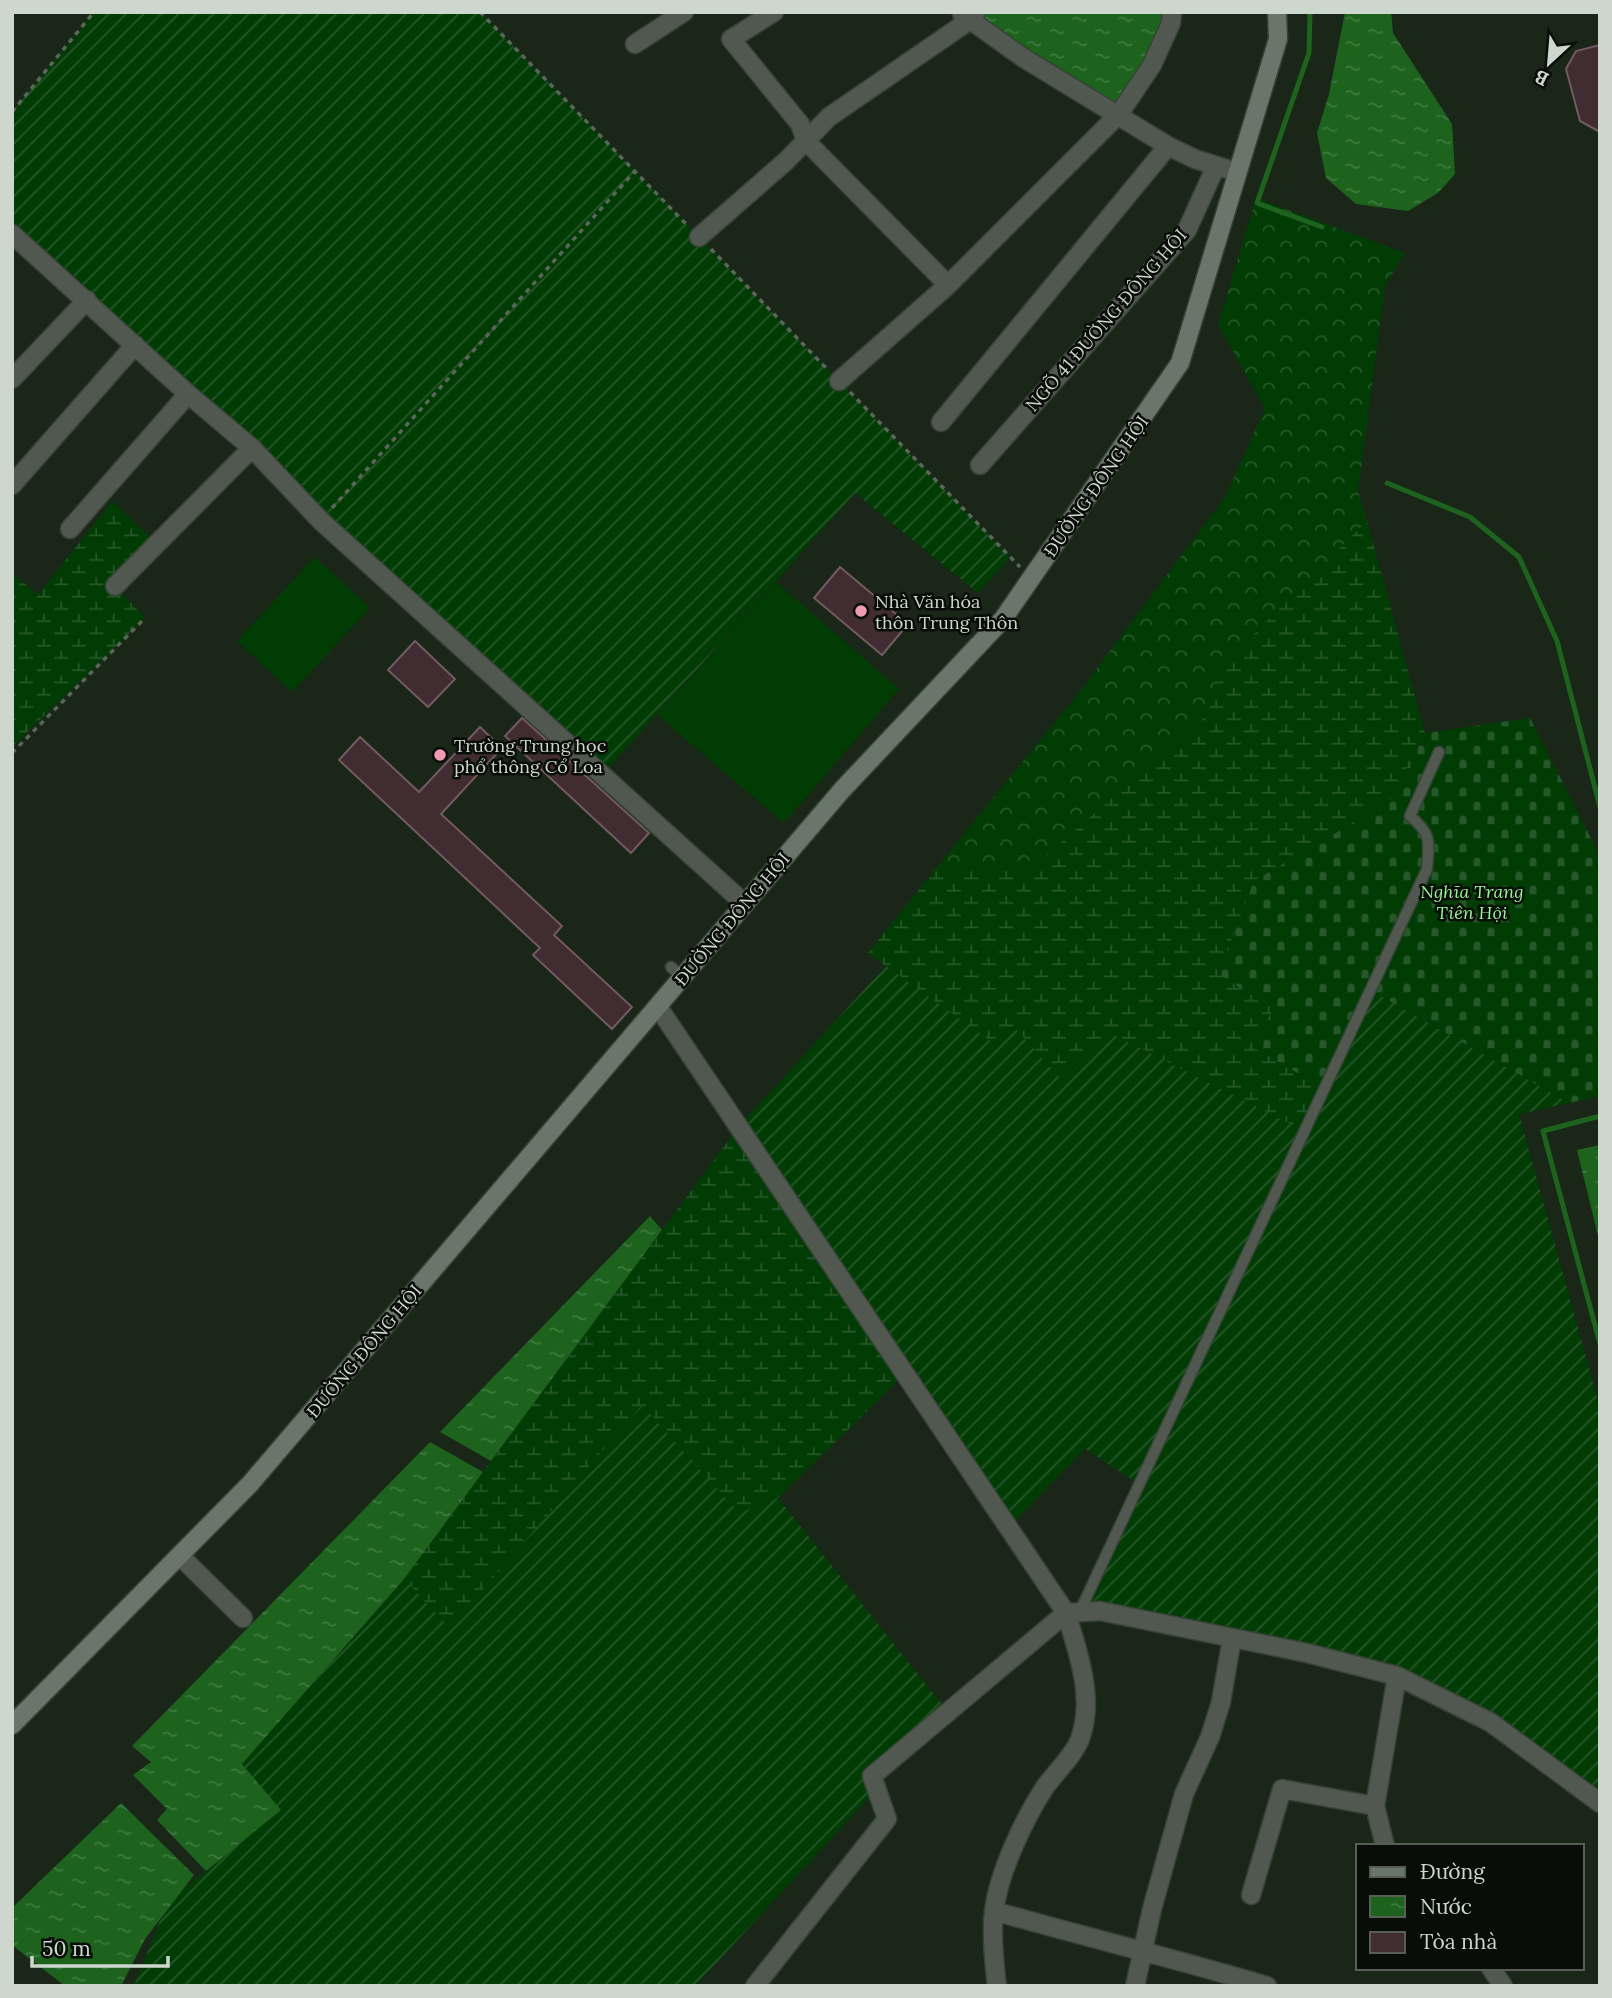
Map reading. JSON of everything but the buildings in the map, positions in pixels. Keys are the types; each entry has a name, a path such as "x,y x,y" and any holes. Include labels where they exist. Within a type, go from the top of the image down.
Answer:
{"street":[{"path":"635,44 684,12"},
{"path":"774,12 731,39 800,124 806,141 948,285"},
{"path":"839,381 948,285 1119,114 1152,65 1171,23 1172,12"},
{"name":"ĐƯỜNG ĐÔNG HỘI","path":"12,1725 250,1485 658,1007 677,972 745,904 842,790 1003,619 1181,363 1278,39 1278,12"},
{"path":"699,237 786,161 830,117 969,15 1022,57 1168,146 1195,159 1237,172"},
{"path":"941,422 1168,146"},
{"name":"NGÕ 41 ĐƯỜNG ĐÔNG HỘI","path":"980,465 1186,230 1216,166"},
{"path":"14,238 252,448 321,521 745,904"},
{"path":"12,380 87,300"},
{"path":"12,485 135,345"},
{"path":"70,529 188,394"},
{"path":"115,586 252,448"},
{"path":"658,1007 1073,1612 1086,1700 1080,1740 1046,1786 1024,1823 1007,1866 994,1911 997,1986"},
{"path":"180,1556 243,1618"},
{"path":"755,1986 887,1819 872,1776 1073,1612 1100,1611 1307,1653 1397,1676 1490,1722 1600,1803"},
{"path":"1135,1986 1184,1794 1210,1737 1221,1702 1232,1638"},
{"path":"1384,1844 1375,1806 1397,1676"},
{"path":"1251,1895 1282,1789 1375,1806"},
{"path":"994,1911 1267,1986"},
{"path":"1492,1970 1503,1986"}],"lane":[{"path":"1073,1612 1427,869 1429,846 1425,829 1410,816 1439,752"}],"path":[{"path":"12,112 94,12"},
{"path":"480,12 1031,579"},
{"path":"321,521 635,171"},
{"path":"12,753 145,618"}],"green space":[{"path":"94,12 480,12 1010,557 978,593 855,493 602,775 12,235 12,112"},
{"path":"1256,198 1405,253 1385,286 1358,491 1367,521 1228,660 1207,716 1029,870 937,867 1081,690 1225,497 1265,409 1218,325"},
{"path":"112,501 157,544 115,586 145,618 12,747 12,573 38,595"},
{"path":"1367,521 1425,733 1390,801 1254,881 1273,1009 1324,1088 1304,1131 1114,1035 1062,1080 1014,1027 992,1043 868,953 937,867 1029,870 1206,716 1228,660"},
{"path":"315,557 370,608 292,692 237,641"},
{"path":"776,582 899,689 784,823 657,715"},
{"name":"Nghĩa Trang Tiên Hội","path":"1530,718 1598,852 1600,1096 1569,1103 1370,990 1324,1088 1254,1048 1273,1009 1218,974 1254,881 1390,801 1425,733"},
{"path":"886,966 992,1042 1014,1027 1062,1080 1114,1035 1304,1131 1370,990 1569,1103 1519,1114 1600,1408 1600,1802 1490,1722 1397,1676 1080,1611 1139,1484 1085,1449 1008,1528 739,1126"},
{"path":"739,1126 906,1373 778,1498 739,1513 642,1405 450,1629 404,1579"},
{"path":"642,1405 739,1513 778,1498 948,1712 695,1986 134,1986 167,1903 280,1810 242,1764 404,1579 450,1628"}],"water":[{"path":"976,12 1172,12 1119,114 1022,57"},
{"path":"1345,12 1391,12 1393,33 1452,124 1455,174 1438,193 1408,211 1356,204 1326,178 1317,133 1329,94"},
{"path":"1600,1145 1600,1244 1577,1150"},
{"path":"650,1216 662,1230 491,1461 440,1432"},
{"path":"430,1442 483,1472 404,1579 242,1764 281,1810 206,1871 157,1820 167,1809 133,1775 151,1762 132,1746"},
{"path":"121,1803 194,1875 145,1939 121,1986 65,1986 12,1945 12,1908"}],"waterway":[{"path":"1310,12 1309,53 1257,203 1322,227"},
{"path":"1387,483 1470,517 1519,557 1557,641 1600,807"},
{"path":"1600,1116 1543,1131 1600,1344"}],"place":[{"name":"Nhà Văn hóa thôn Trung Thôn","path":"861,611"},
{"name":"Trường Trung học phổ thông Cổ Loa","path":"440,755"}]}
